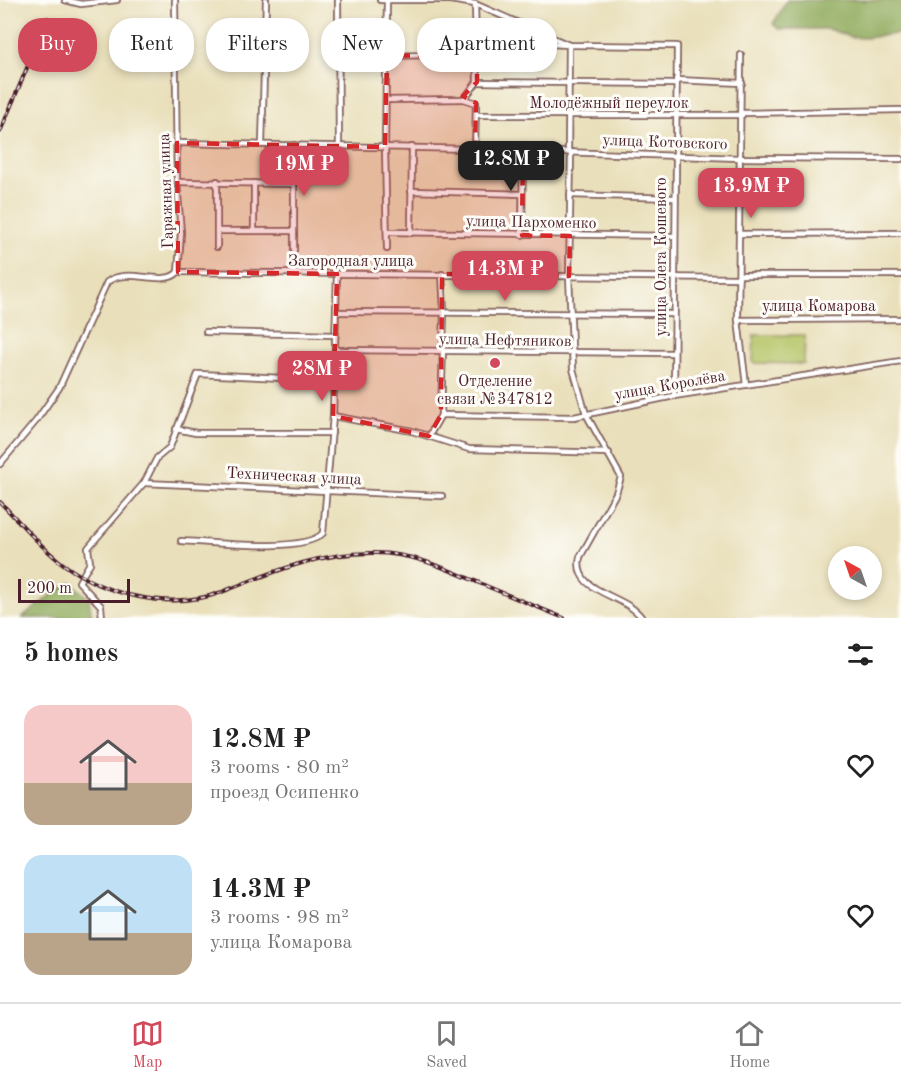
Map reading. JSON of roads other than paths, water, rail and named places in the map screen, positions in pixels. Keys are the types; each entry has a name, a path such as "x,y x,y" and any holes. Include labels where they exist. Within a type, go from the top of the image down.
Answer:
{"street":[{"path":"65,0 81,4 117,0"},
{"name":"Гаражная улица","path":"0,464 36,421 58,388 107,282 121,276 171,277 178,272 181,233 177,182 175,0"},
{"path":"262,144 266,0"},
{"path":"338,0 339,146"},
{"path":"380,0 450,0 475,4 569,45"},
{"path":"387,0 387,18"},
{"path":"475,4 476,18"},
{"path":"557,44 569,45"},
{"path":"569,45 571,354 586,414 621,472 620,483 584,549 578,569 585,581 623,601 642,618"},
{"name":"улица Олега Кошевого","path":"569,45 677,46 674,156 674,396"},
{"path":"741,55 738,320 746,385"},
{"path":"387,72 387,249"},
{"path":"464,99 477,81 477,72"},
{"path":"477,81 742,83"},
{"path":"386,100 464,99 476,103 476,149"},
{"name":"Молодёжный переулок","path":"476,115 676,116 901,110"},
{"name":"улица Котовского","path":"177,143 412,147 740,158 901,159"},
{"path":"294,145 292,184 294,249"},
{"path":"411,233 412,147"},
{"path":"522,235 523,150"},
{"path":"217,181 217,247"},
{"path":"177,182 292,184"},
{"path":"254,183 254,230"},
{"path":"411,191 522,194"},
{"path":"570,195 674,198"},
{"path":"217,231 293,231"},
{"name":"улица Пархоменко","path":"387,232 674,236"},
{"path":"739,234 901,233"},
{"name":"Загородная улица","path":"178,272 673,277 901,274"},
{"path":"181,541 266,546 294,543 321,536 332,433 337,274"},
{"path":"429,436 441,415 444,312 442,274"},
{"path":"337,312 674,314"},
{"name":"улица Комарова","path":"738,320 901,319"},
{"path":"206,332 336,335"},
{"name":"улица Нефтяников","path":"336,350 571,354 674,353"},
{"name":"улица Королёва","path":"441,415 569,417 674,396 901,361"},
{"path":"102,618 101,606 79,582 90,563 88,548 144,483 157,458 170,447 198,374 282,378 314,377 333,381"},
{"path":"333,416 348,416 381,427 429,436 469,449 609,453"},
{"path":"176,429 196,433 332,433"},
{"name":"Техническая улица","path":"144,483 442,496"}],"railway":[{"path":"0,132 25,72"},
{"path":"0,502 38,542 62,563 98,584 139,597 160,600 202,598 315,560 375,553 404,556 431,563 564,618"}],"place":[{"name":"Отделение связи №347812","path":"495,363"}]}
